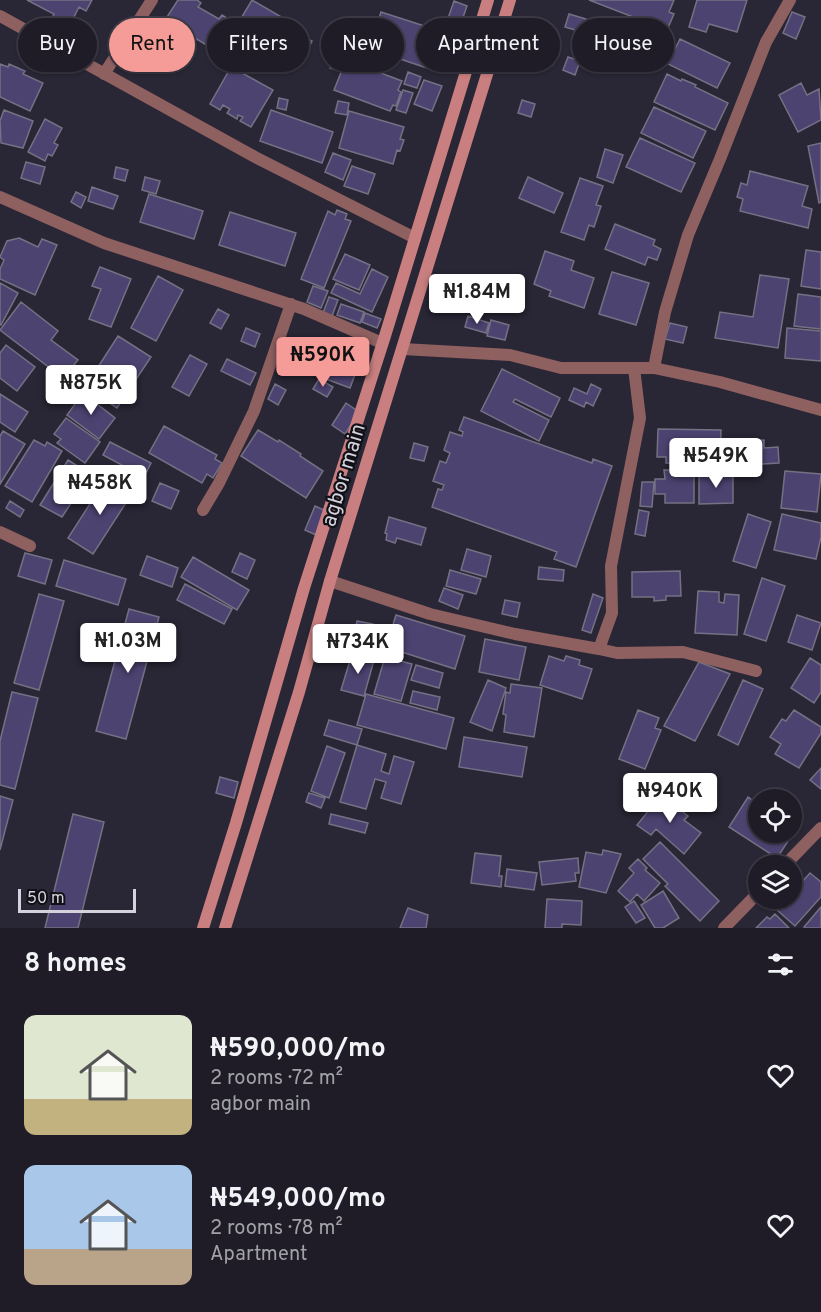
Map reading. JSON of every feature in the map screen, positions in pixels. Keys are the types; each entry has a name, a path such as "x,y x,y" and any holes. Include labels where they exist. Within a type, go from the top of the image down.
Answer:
{"main road":[{"name":"agbor main","path":"204,928 304,588 488,0"},
{"name":"agbor main","path":"225,928 510,0"},
{"path":"443,147 453,153 463,154"}],"street":[{"path":"104,74 152,0"},
{"path":"654,368 665,312 688,235 766,42 790,0"},
{"path":"0,16 255,157 415,238"},
{"path":"0,197 104,243 291,304 382,343"},
{"path":"203,510 219,483 254,411 291,304"},
{"path":"403,349 510,355 561,368 654,368 818,406"},
{"path":"599,648 612,613 611,566 640,418 634,368"},
{"path":"0,532 30,546"},
{"path":"330,581 430,614 514,634 617,653 683,651 756,671"},
{"path":"795,855 820,831"},
{"path":"724,928 748,903"}],"building":[{"path":"27,0 92,0 86,11 79,7 74,18 52,18 54,14"},
{"path":"178,0 197,0 201,3 198,7 217,18 207,18 207,45 195,38 195,18 166,18"},
{"path":"252,0 283,18 241,18"},
{"path":"589,0 674,0 669,12 674,14 672,18 636,18"},
{"path":"697,0 747,0 737,32 709,24 706,32 689,27"},
{"path":"454,1 467,6 463,18 448,18"},
{"path":"381,12 400,18 379,18"},
{"path":"792,12 805,17 796,39 783,33"},
{"path":"569,14 583,18 572,18 572,29 565,27"},
{"path":"404,19 416,23 416,64 404,60"},
{"path":"680,39 730,63 717,88 674,67 674,52"},
{"path":"568,57 572,58 572,72 576,72 575,75 563,70"},
{"path":"0,64 8,67 9,64 18,68 18,72 24,72 23,74 43,83 30,111 0,97"},
{"path":"228,72 240,72 273,90 251,127 240,121 243,117 238,115 237,119 227,113 230,109 223,105 220,110 210,104"},
{"path":"341,72 378,72 402,81 396,106 393,105 390,111 334,90"},
{"path":"408,72 421,77 417,88 404,84"},
{"path":"667,74 696,85 695,87 728,103 715,130 654,102"},
{"path":"424,80 442,86 432,111 414,104"},
{"path":"801,83 807,95 819,89 821,120 798,132 779,95"},
{"path":"403,90 413,93 406,113 396,110"},
{"path":"279,98 288,100 286,110 277,108"},
{"path":"522,100 535,104 531,117 518,113"},
{"path":"338,101 349,103 347,115 335,113"},
{"path":"654,107 706,131 693,158 641,133"},
{"path":"4,110 33,121 23,148 1,143 0,121"},
{"path":"271,110 333,132 322,163 260,141"},
{"path":"349,111 404,127 400,139 404,140 400,151 397,150 393,164 339,148"},
{"path":"45,119 62,128 54,143 58,145 52,156 48,154 45,161 28,152"},
{"path":"640,138 695,163 681,192 626,167"},
{"path":"821,143 821,202 819,203 808,146"},
{"path":"605,149 623,155 613,183 597,177"},
{"path":"333,153 351,160 343,180 325,172"},
{"path":"26,162 45,167 40,184 21,178"},
{"path":"352,166 375,174 368,194 344,186"},
{"path":"116,167 128,170 125,181 114,178"},
{"path":"750,171 808,186 802,206 812,209 808,228 740,211 743,199 737,197 741,183 747,185"},
{"path":"145,177 160,181 156,194 142,190"},
{"path":"528,177 563,193 554,213 519,198"},
{"path":"580,178 603,186 596,205 601,206 594,227 589,225 584,240 561,232"},
{"path":"92,187 118,196 113,209 88,201"},
{"path":"76,192 86,197 81,208 71,202"},
{"path":"149,194 203,211 194,239 140,222"},
{"path":"337,210 347,214 345,219 351,221 324,288 301,279 328,211 335,215"},
{"path":"230,212 296,233 285,266 219,245"},
{"path":"615,224 655,240 653,245 661,249 657,260 648,257 645,265 605,249"},
{"path":"19,238 38,247 42,239 57,245 35,295 0,279 0,269 4,260 0,257 7,241"},
{"path":"806,250 821,252 821,289 801,286"},
{"path":"545,251 574,261 571,270 594,278 584,308 549,296 551,291 534,284"},
{"path":"345,254 370,265 359,290 333,279"},
{"path":"100,267 131,279 111,327 89,319 101,289 92,286"},
{"path":"372,269 388,277 372,312 331,293 336,283 360,294"},
{"path":"612,272 649,283 636,325 599,314"},
{"path":"760,275 789,279 778,348 715,338 720,312 753,317"},
{"path":"158,276 183,290 156,341 131,328"},
{"path":"0,283 18,293 1,325 0,325"},
{"path":"313,286 328,291 321,308 307,302"},
{"path":"484,287 493,291 487,303 478,299"},
{"path":"798,294 821,297 821,329 794,326"},
{"path":"329,297 338,300 332,316 323,313"},
{"path":"21,302 58,331 51,340 78,360 63,378 0,330"},
{"path":"341,304 364,312 360,323 337,315"},
{"path":"218,309 229,315 221,329 210,323"},
{"path":"365,313 381,319 377,328 362,322"},
{"path":"468,316 489,323 486,333 465,327"},
{"path":"491,320 509,325 505,340 487,336"},
{"path":"670,323 687,327 683,343 665,339"},
{"path":"246,328 260,334 255,347 241,341"},
{"path":"787,328 821,331 821,361 785,358"},
{"path":"118,336 151,357 117,408 85,387"},
{"path":"313,343 360,361 350,388 302,370"},
{"path":"6,345 35,367 17,391 0,378 0,353"},
{"path":"190,355 207,364 189,396 172,387"},
{"path":"285,358 297,363 292,375 280,370"},
{"path":"227,359 256,373 250,385 221,371"},
{"path":"502,369 560,398 551,417 515,399 513,402 549,420 539,441 481,411"},
{"path":"319,379 333,387 327,397 313,389"},
{"path":"275,384 286,390 278,405 268,399"},
{"path":"591,384 601,389 593,406 586,402 584,407 569,400 574,388 587,394"},
{"path":"83,393 115,418 99,439 67,415"},
{"path":"0,394 28,412 15,432 0,422"},
{"path":"346,403 359,412 345,434 332,425"},
{"path":"464,417 592,463 593,459 612,466 576,567 554,559 557,552 432,507 438,489 442,490 444,485 433,481 440,461 446,463 450,453 444,450 450,432 462,436 463,432 459,430"},
{"path":"66,418 100,442 85,463 57,443 61,439 54,434"},
{"path":"164,426 217,455 215,459 222,463 213,478 207,474 202,483 149,453"},
{"path":"658,429 721,430 720,464 666,463 666,457 657,457"},
{"path":"258,430 278,442 279,440 323,471 306,498 241,456"},
{"path":"3,431 25,444 0,484 0,436"},
{"path":"34,440 45,446 47,442 62,451 32,502 5,486"},
{"path":"764,440 764,448 778,447 779,463 730,466 729,443"},
{"path":"110,442 151,463 144,477 103,455"},
{"path":"414,443 428,447 424,461 410,458"},
{"path":"68,460 90,474 62,517 40,505"},
{"path":"664,470 694,470 694,503 665,503 665,494 655,494 655,479 665,479"},
{"path":"785,471 821,474 817,512 781,508"},
{"path":"733,474 733,503 699,504 699,475"},
{"path":"106,479 131,495 93,554 68,538"},
{"path":"642,482 654,482 652,507 640,506"},
{"path":"160,483 179,491 171,509 152,501"},
{"path":"10,501 24,510 20,517 6,508"},
{"path":"315,506 326,511 316,535 305,530"},
{"path":"639,510 649,512 645,536 635,534"},
{"path":"748,514 771,522 756,568 733,561"},
{"path":"782,514 821,523 821,537 816,559 774,550"},
{"path":"389,517 426,528 421,545 397,538 395,543 386,540 387,534 385,533"},
{"path":"467,549 491,556 486,577 461,570"},
{"path":"25,553 52,560 45,584 18,576"},
{"path":"240,553 255,560 247,579 232,572"},
{"path":"147,556 178,568 172,587 140,575"},
{"path":"193,557 249,590 237,610 181,577"},
{"path":"64,560 126,579 118,605 56,586"},
{"path":"539,567 564,570 563,581 538,579"},
{"path":"450,570 481,579 476,594 446,586"},
{"path":"680,571 681,596 666,596 666,600 654,601 654,597 632,597 632,572"},
{"path":"762,578 785,586 766,641 744,634"},
{"path":"185,584 232,609 224,624 177,600"},
{"path":"444,588 463,595 458,609 439,601"},
{"path":"698,591 719,592 719,602 724,603 725,594 739,595 737,635 695,633"},
{"path":"39,594 64,601 39,690 14,683"},
{"path":"593,594 603,598 591,633 582,630"},
{"path":"505,600 520,603 517,617 502,614"},
{"path":"129,609 159,617 126,739 96,731"},
{"path":"396,615 465,636 455,669 386,647"},
{"path":"797,615 821,623 812,650 788,642"},
{"path":"357,621 373,624 368,647 352,644"},
{"path":"485,639 526,647 519,680 479,672"},
{"path":"352,654 374,660 364,696 341,690"},
{"path":"549,656 564,661 566,656 580,660 579,665 592,669 582,699 540,685"},
{"path":"385,657 412,664 401,701 374,694"},
{"path":"810,658 821,665 821,692 814,703 791,688"},
{"path":"699,662 730,674 695,741 664,726"},
{"path":"416,665 443,673 439,688 411,680"},
{"path":"488,680 506,688 492,731 470,722"},
{"path":"743,680 763,689 738,745 718,735"},
{"path":"511,684 542,688 534,737 504,732 506,715 503,714 506,692 510,693"},
{"path":"413,691 440,697 437,710 410,703"},
{"path":"12,692 38,698 15,789 0,785 0,741"},
{"path":"366,694 454,718 446,749 357,725"},
{"path":"638,710 659,718 655,728 661,730 645,769 619,759"},
{"path":"794,710 821,727 821,733 799,768 775,754 781,744 770,737 782,719 786,721"},
{"path":"329,720 362,729 357,745 324,735"},
{"path":"464,737 527,747 522,777 459,767"},
{"path":"357,745 386,754 381,771 389,774 394,756 414,762 401,804 381,798 386,782 375,779 366,809 340,802"},
{"path":"327,746 345,753 329,798 311,791"},
{"path":"821,768 821,789 810,780"},
{"path":"220,777 238,782 234,798 216,793"},
{"path":"309,793 325,798 321,808 306,802"},
{"path":"661,795 688,816 684,820 701,833 684,854 656,829 651,835 637,825"},
{"path":"0,796 13,800 0,850"},
{"path":"748,797 748,839 729,827"},
{"path":"73,814 104,822 78,928 45,928"},
{"path":"331,814 368,823 365,833 329,824"},
{"path":"660,842 719,901 700,921 665,886 668,884 643,859"},
{"path":"754,843 787,843 779,855 772,855"},
{"path":"603,850 621,854 606,893 579,887 586,852 602,855"},
{"path":"475,853 501,856 499,876 502,876 501,887 471,883"},
{"path":"578,858 579,873 575,873 576,881 542,885 539,862"},
{"path":"638,859 647,868 645,870 660,883 644,901 637,894 630,902 618,891 634,873 629,868"},
{"path":"507,869 537,873 534,890 505,886"},
{"path":"810,873 821,882 821,897 795,926 777,910 802,909 802,882"},
{"path":"663,891 679,918 663,928 655,928 641,905"},
{"path":"547,899 582,901 581,925 562,924 562,928 545,928"},
{"path":"634,901 645,918 636,923 625,907"},
{"path":"821,907 821,928 804,927"},
{"path":"408,908 428,915 426,928 400,928"},
{"path":"775,914 789,928 756,928 767,917 770,919"}]}
